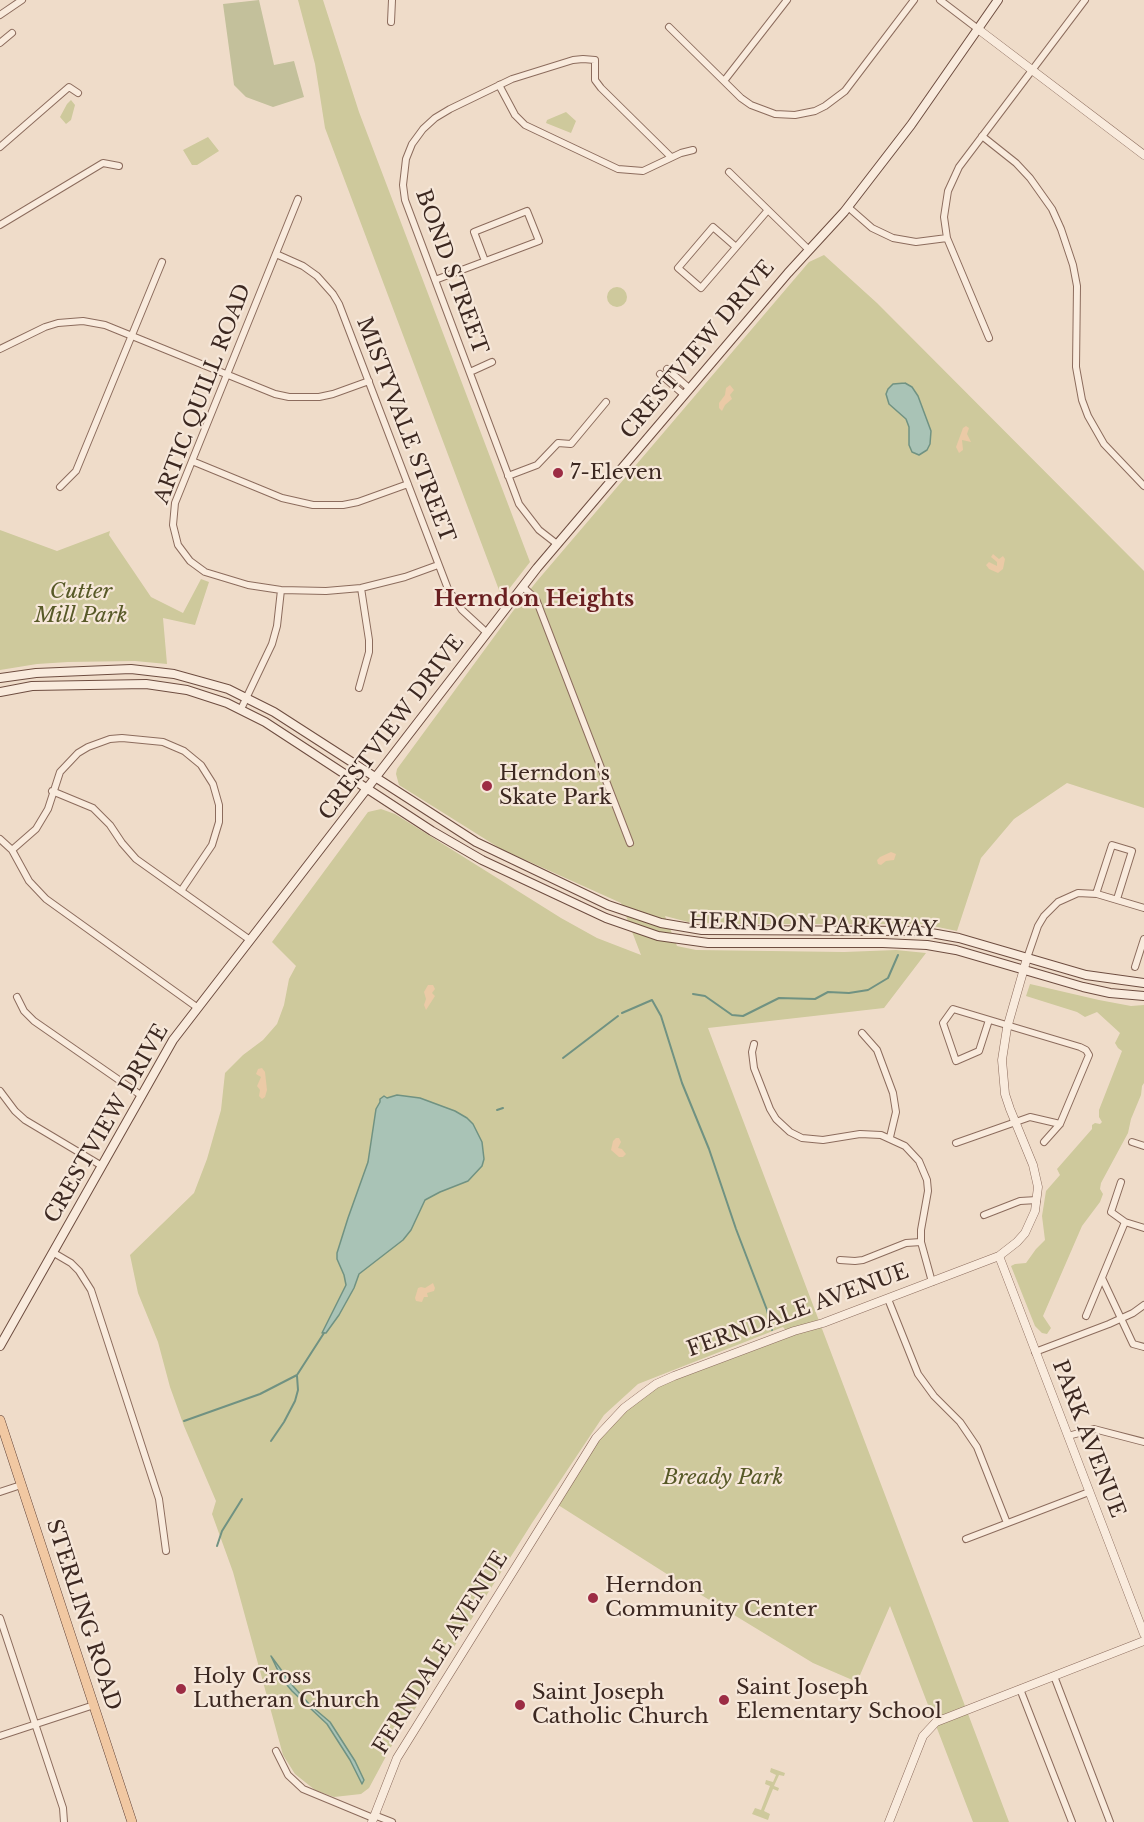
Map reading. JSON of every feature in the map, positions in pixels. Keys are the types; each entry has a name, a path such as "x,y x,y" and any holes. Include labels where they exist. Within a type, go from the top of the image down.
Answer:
{"main road":[{"name":"CRESTVIEW DRIVE","path":"0,1346 173,1040 557,544 686,391 848,207 912,125 998,0"},
{"name":"HERNDON PARKWAY","path":"0,678 59,672 146,670 188,677 247,697 274,712 461,834 500,855 616,908 661,923 702,930 920,931 959,938 1086,975 1144,982"},
{"name":"HERNDON PARKWAY","path":"0,692 32,686 146,684 187,690 241,709 432,831 494,867 606,918 658,936 708,944 927,945 956,950 1097,990 1144,996"},
{"name":"STERLING ROAD","path":"0,1420 132,1822"}],"street":[{"path":"0,15 22,0"},
{"path":"391,22 392,0"},
{"path":"724,81 787,0"},
{"path":"669,27 741,98 763,111 786,115 815,111 831,103 845,91 914,0"},
{"path":"940,0 1144,155"},
{"path":"989,338 947,238 944,217 948,191 959,167 1085,0"},
{"path":"0,43 12,33"},
{"name":"BOND STREET","path":"557,544 527,517 508,476 405,200 403,185 406,159 417,136 435,118 464,101 512,79 573,60 595,60 596,80 601,88 671,157"},
{"path":"499,85 515,115 525,125 618,169 643,171 671,157 693,150"},
{"path":"0,147 69,87 78,93"},
{"path":"982,136 1009,156 1030,178 1052,208 1062,229 1077,286 1076,367 1082,400 1104,444 1144,486"},
{"path":"0,225 104,163 119,166"},
{"path":"729,172 809,250"},
{"name":"ARTIC QUILL ROAD","path":"298,200 175,503 173,514 175,535 184,554 205,572 248,585 281,590 326,591 361,588 405,577 438,565"},
{"path":"848,207 872,228 893,238 916,242 947,238"},
{"path":"736,247 713,227 678,268 701,288 768,210"},
{"path":"435,280 539,241 527,211 474,232 485,261"},
{"name":"MISTYVALE STREET","path":"276,254 317,276 339,304 438,565 454,600 487,633"},
{"path":"60,487 76,471 162,262"},
{"path":"0,349 45,327 71,321 94,322 275,394 305,398 333,394 369,381"},
{"path":"470,372 492,362"},
{"path":"667,369 686,391"},
{"path":"660,374 686,391"},
{"path":"508,476 537,465 558,443 571,444 606,402"},
{"path":"192,461 282,498 313,505 328,506 358,502 408,484"},
{"path":"523,587 536,600 630,843"},
{"path":"359,688 367,664 369,646 361,588"},
{"path":"241,709 272,644 277,626 281,590"},
{"path":"12,850 36,829 48,809 60,772 69,761 88,747 99,742 122,738 163,742 184,751 201,765 213,784 219,805 219,822 212,844 181,891"},
{"path":"52,791 93,808 110,825 136,860 250,940"},
{"path":"0,839 12,850 29,881 45,899 198,1008"},
{"path":"1096,894 1112,845 1132,851 1117,899"},
{"name":"FERNDALE AVENUE","path":"373,1818 397,1758 558,1498 596,1438 641,1394 674,1376 888,1299 999,1256 1025,1233 1032,1219 1038,1187 1033,1165 1005,1094 1004,1044 1038,926 1058,902 1078,893 1096,894 1144,908"},
{"path":"1136,967 1144,939"},
{"path":"17,997 24,1011 34,1021 142,1096"},
{"path":"989,1020 979,1051 956,1061 943,1023 953,1009 1080,1047 1089,1055 1060,1124 1044,1142"},
{"path":"862,1033 877,1050 893,1093 896,1112 890,1137"},
{"path":"754,1044 752,1060 770,1109 776,1119 790,1132 812,1140 871,1134 890,1137 913,1153 924,1170 928,1191 921,1242 932,1282"},
{"path":"0,1091 25,1120 102,1166"},
{"path":"956,1143 1030,1117 1060,1124"},
{"path":"1132,1142 1144,1146"},
{"path":"1121,1182 1111,1212 1125,1222 1144,1228"},
{"path":"984,1215 1020,1201 1037,1200"},
{"path":"1086,1316 1125,1222"},
{"path":"840,1260 863,1260 906,1243 921,1242"},
{"path":"54,1253 71,1263 91,1290 159,1499 166,1551"},
{"name":"PARK AVENUE","path":"999,1256 1144,1634"},
{"path":"1102,1278 1133,1344 1144,1347"},
{"path":"888,1299 918,1374 934,1396 960,1422 977,1446 1006,1523"},
{"path":"1035,1352 1120,1319 1144,1305"},
{"path":"1068,1436 1094,1429 1144,1442"},
{"path":"0,1492 21,1485"},
{"path":"966,1539 1089,1492"},
{"path":"0,1618 63,1808 64,1822"},
{"path":"889,1822 923,1736 930,1726 1144,1641"},
{"path":"1054,1676 1110,1822"},
{"path":"1020,1689 1072,1822"},
{"path":"0,1736 94,1705"},
{"path":"276,1751 288,1775 303,1790 373,1818 392,1822"}],"green space":[{"path":"298,0 323,0 359,112 530,562 502,598 325,128 315,64"},
{"path":"71,100 75,105 71,120 66,124 60,117"},
{"path":"566,112 576,121 571,133 546,123 547,120"},
{"path":"208,137 219,151 197,165 192,165 183,150"},
{"name":"Bready Park","path":"824,255 877,303 1144,571 1144,808 1067,783 1014,819 981,858 957,931 923,924 721,924 688,922 665,916 677,946 696,950 844,952 896,950 926,953 884,1008 708,1028 1009,1822 973,1822 890,1606 857,1682 813,1663 555,1503 596,1438 644,1392 788,1333 783,1327 638,1384 604,1415 532,1523 391,1747 369,1788 361,1794 334,1797 315,1790 295,1774 283,1755 233,1572 212,1514 216,1501 170,1387 158,1342 138,1293 130,1255 194,1193 207,1159 221,1110 225,1073 263,1040 277,1024 284,1005 289,979 296,966 272,942 368,812 381,809 395,814 561,918 597,938 641,955 621,903 501,849 399,785 397,769 537,581 809,262"},
{"path":"617,287 624,290 627,297 624,304 617,307 610,304 607,297 610,290"},
{"name":"Cutter Mill Park","path":"0,530 57,551 110,531 109,535 151,597 183,613 201,579 209,582 195,625 163,618 167,664 135,661 68,662 0,670"},
{"path":"1030,984 1131,1006 1144,1005 1144,1083 1141,1095 1128,1133 1101,1183 1100,1189 1103,1194 1100,1202 1082,1226 1043,1316 1051,1328 1047,1334 1042,1333 1035,1326 1011,1266 1026,1263 1045,1240 1042,1216 1046,1191 1060,1175 1057,1169 1092,1129 1092,1125 1102,1122 1099,1110 1122,1051 1115,1043 1120,1033 1097,1012 1085,1017 1077,1012 1026,996"},
{"path":"771,1768 785,1773 784,1776 779,1775 774,1786 779,1788 778,1791 773,1789 764,1811 770,1814 768,1820 752,1814 755,1808 761,1810 770,1786 765,1784 766,1780 773,1782 776,1775 770,1772"}],"sand":[{"path":"730,385 734,390 730,395 732,399 722,411 719,403 725,395 726,388"},
{"path":"966,426 969,428 967,434 971,442 962,440 963,450 959,453 956,447 963,428"},
{"path":"993,554 999,559 1003,556 1005,559 1003,569 998,573 986,565 989,562 997,566 997,562 991,557"},
{"path":"891,852 896,854 894,860 878,864 877,860 880,857"},
{"path":"428,985 433,985 435,989 432,993 435,996 426,1010 424,992"},
{"path":"262,1068 265,1072 267,1090 262,1099 257,1086 261,1077 256,1074 258,1069"},
{"path":"619,1138 621,1142 618,1148 626,1154 623,1157 619,1157 611,1150 613,1141"},
{"path":"433,1283 434,1291 427,1293 428,1297 424,1297 422,1302 416,1301 418,1288 425,1288"}],"shaded area":[{"path":"259,0 274,65 294,61 304,97 273,107 246,97 234,85 223,4"},
{"path":"905,383 912,387 918,396 931,431 927,450 919,455 912,452 909,445 909,427 906,419 889,404 886,394 893,384"},
{"path":"397,1095 420,1098 467,1118 473,1124 482,1142 484,1159 482,1166 468,1181 425,1200 411,1230 403,1240 359,1274 339,1315 326,1333 322,1333 346,1285 337,1253 368,1162 376,1109 380,1099 384,1096 387,1098"},
{"path":"271,1656 293,1686 330,1722 355,1761 364,1780 362,1784 327,1724 282,1679"}],"waterway":[{"path":"693,994 705,996 732,1015 743,1016 779,998 815,999 828,992 849,993 868,990 888,978 898,955"},
{"path":"622,1013 652,1000 661,1016 682,1083 709,1149 767,1310 772,1330"},
{"path":"563,1058 618,1016"},
{"path":"497,1110 503,1108"},
{"path":"184,1421 260,1394 297,1375 324,1333"},
{"path":"271,1441 295,1401 298,1390 297,1376"},
{"path":"217,1546 222,1531 242,1499"}],"place":[{"name":"7-Eleven","path":"558,473"},
{"name":"Herndon's Skate Park","path":"487,786"},
{"name":"Herndon Community Center","path":"593,1598"},
{"name":"Holy Cross Lutheran Church","path":"181,1689"},
{"name":"Saint Joseph Elementary School","path":"724,1700"},
{"name":"Saint Joseph Catholic Church","path":"520,1705"}],"district":[{"name":"Herndon Heights","path":"534,600"}]}
